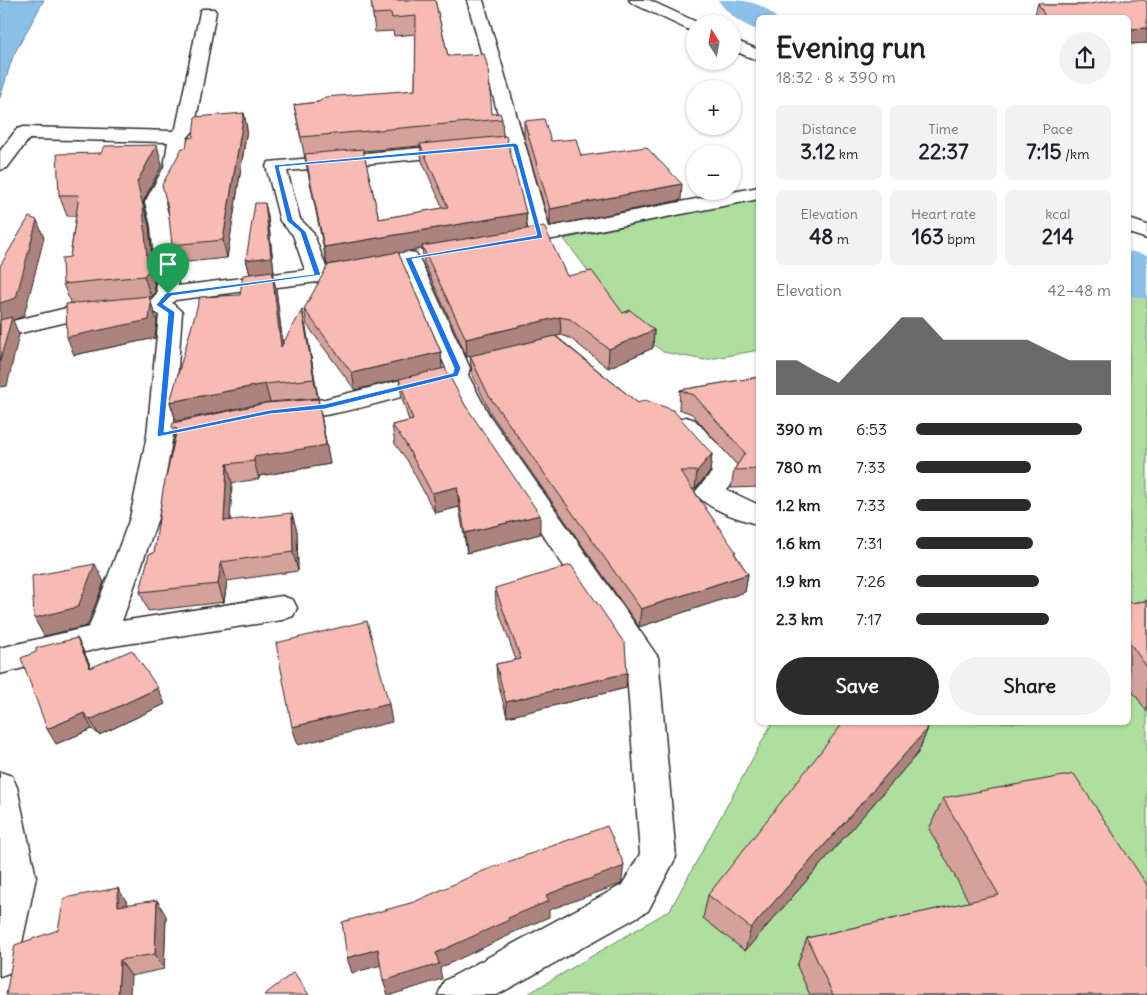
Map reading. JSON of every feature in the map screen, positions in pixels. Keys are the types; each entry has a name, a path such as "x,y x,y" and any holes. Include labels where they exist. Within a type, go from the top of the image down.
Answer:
{"street":[{"path":"475,0 541,236"},
{"path":"637,0 686,23"},
{"path":"101,636 144,518 160,435 172,312 164,299 161,226 155,202 174,168 178,137 185,130 208,12"},
{"path":"741,48 756,55"},
{"path":"0,164 24,133 178,137"},
{"path":"318,275 303,232 290,221 276,166 515,145"},
{"path":"493,244 756,194"},
{"path":"1131,226 1147,233"},
{"path":"0,331 79,312 318,275 402,259 463,369 476,417 642,656 658,857 635,898 458,995"},
{"path":"261,414 325,407 463,369"},
{"path":"669,416 682,421 728,473 709,492 741,509 756,514"},
{"path":"160,435 188,430"},
{"path":"0,662 101,636 282,608"},
{"path":"0,787 18,878 0,957"}],"green space":[{"path":"756,199 756,351 704,360 663,352 629,325 564,239"},
{"path":"1131,280 1147,298 1147,995 526,995 670,910 771,725 1131,725"}],"water":[{"path":"0,0 44,0 13,56 0,98"}],"building":[{"path":"371,0 435,0 448,56 484,54 488,68 492,114 500,113 502,119 301,137 294,105 319,102 325,97 415,90 416,16 392,18 391,13 373,14"},
{"path":"1114,0 1144,0 1147,2 1147,28 1131,29 1131,15 1044,15 1038,3 1043,5 1084,5"},
{"path":"244,113 223,240 172,245 168,208 162,185 182,148 186,148 188,138 193,137 195,117"},
{"path":"544,119 551,141 576,139 581,156 646,147 682,184 550,209 524,121"},
{"path":"506,136 526,213 324,247 305,154 363,149 379,219 448,207 420,144"},
{"path":"157,145 137,182 143,206 148,271 144,276 63,284 62,258 70,257 79,195 59,195 57,154 101,153 105,146"},
{"path":"255,203 265,203 271,257 246,260"},
{"path":"29,217 37,220 16,298 0,303 0,266"},
{"path":"544,226 567,276 592,271 623,313 630,310 654,330 609,349 570,319 560,317 466,339 422,246"},
{"path":"398,252 441,352 352,373 304,309 328,265"},
{"path":"272,271 281,347 302,310 314,379 265,384 170,402 200,297 240,295 243,275"},
{"path":"149,296 151,303 149,320 67,337 66,304"},
{"path":"12,317 0,361 0,320"},
{"path":"555,336 638,403 645,400 673,410 712,454 697,471 680,471 736,552 734,553 748,574 641,609 489,396 470,356"},
{"path":"445,368 465,405 540,515 465,533 457,487 432,493 404,441 392,425 413,420 399,379"},
{"path":"756,377 756,469 734,470 745,453 694,395 680,390"},
{"path":"318,399 326,445 254,457 254,461 227,464 224,521 292,513 293,552 221,562 218,584 140,592 149,554 154,553 163,490 177,429 172,427 173,423 266,403"},
{"path":"95,564 78,607 34,618 32,576"},
{"path":"571,565 625,644 627,673 506,702 496,664 521,659 495,588"},
{"path":"1147,601 1147,667 1131,645 1131,603"},
{"path":"367,621 389,704 292,727 276,643"},
{"path":"77,638 90,668 132,650 158,688 90,720 84,713 47,729 21,658 36,652 36,648"},
{"path":"842,725 923,725 928,728 751,928 708,895"},
{"path":"1074,774 1147,885 1147,995 833,995 807,938 999,895 943,798"},
{"path":"607,826 624,864 622,867 546,895 549,901 508,918 509,920 436,953 439,964 383,981 378,949 347,958 342,922 414,902 483,871"},
{"path":"118,888 118,906 157,900 155,954 120,960 118,995 6,995 15,945 58,930 64,898"},
{"path":"294,972 309,995 264,995"}],"waterway":[{"path":"736,0 756,17"},
{"path":"1131,268 1147,284"}],"route":[{"path":"515,145 541,236 408,258 458,368 456,375 325,407 270,412 160,435 172,312 159,305 168,294 318,275 303,232 290,221 276,166 515,145"}]}
